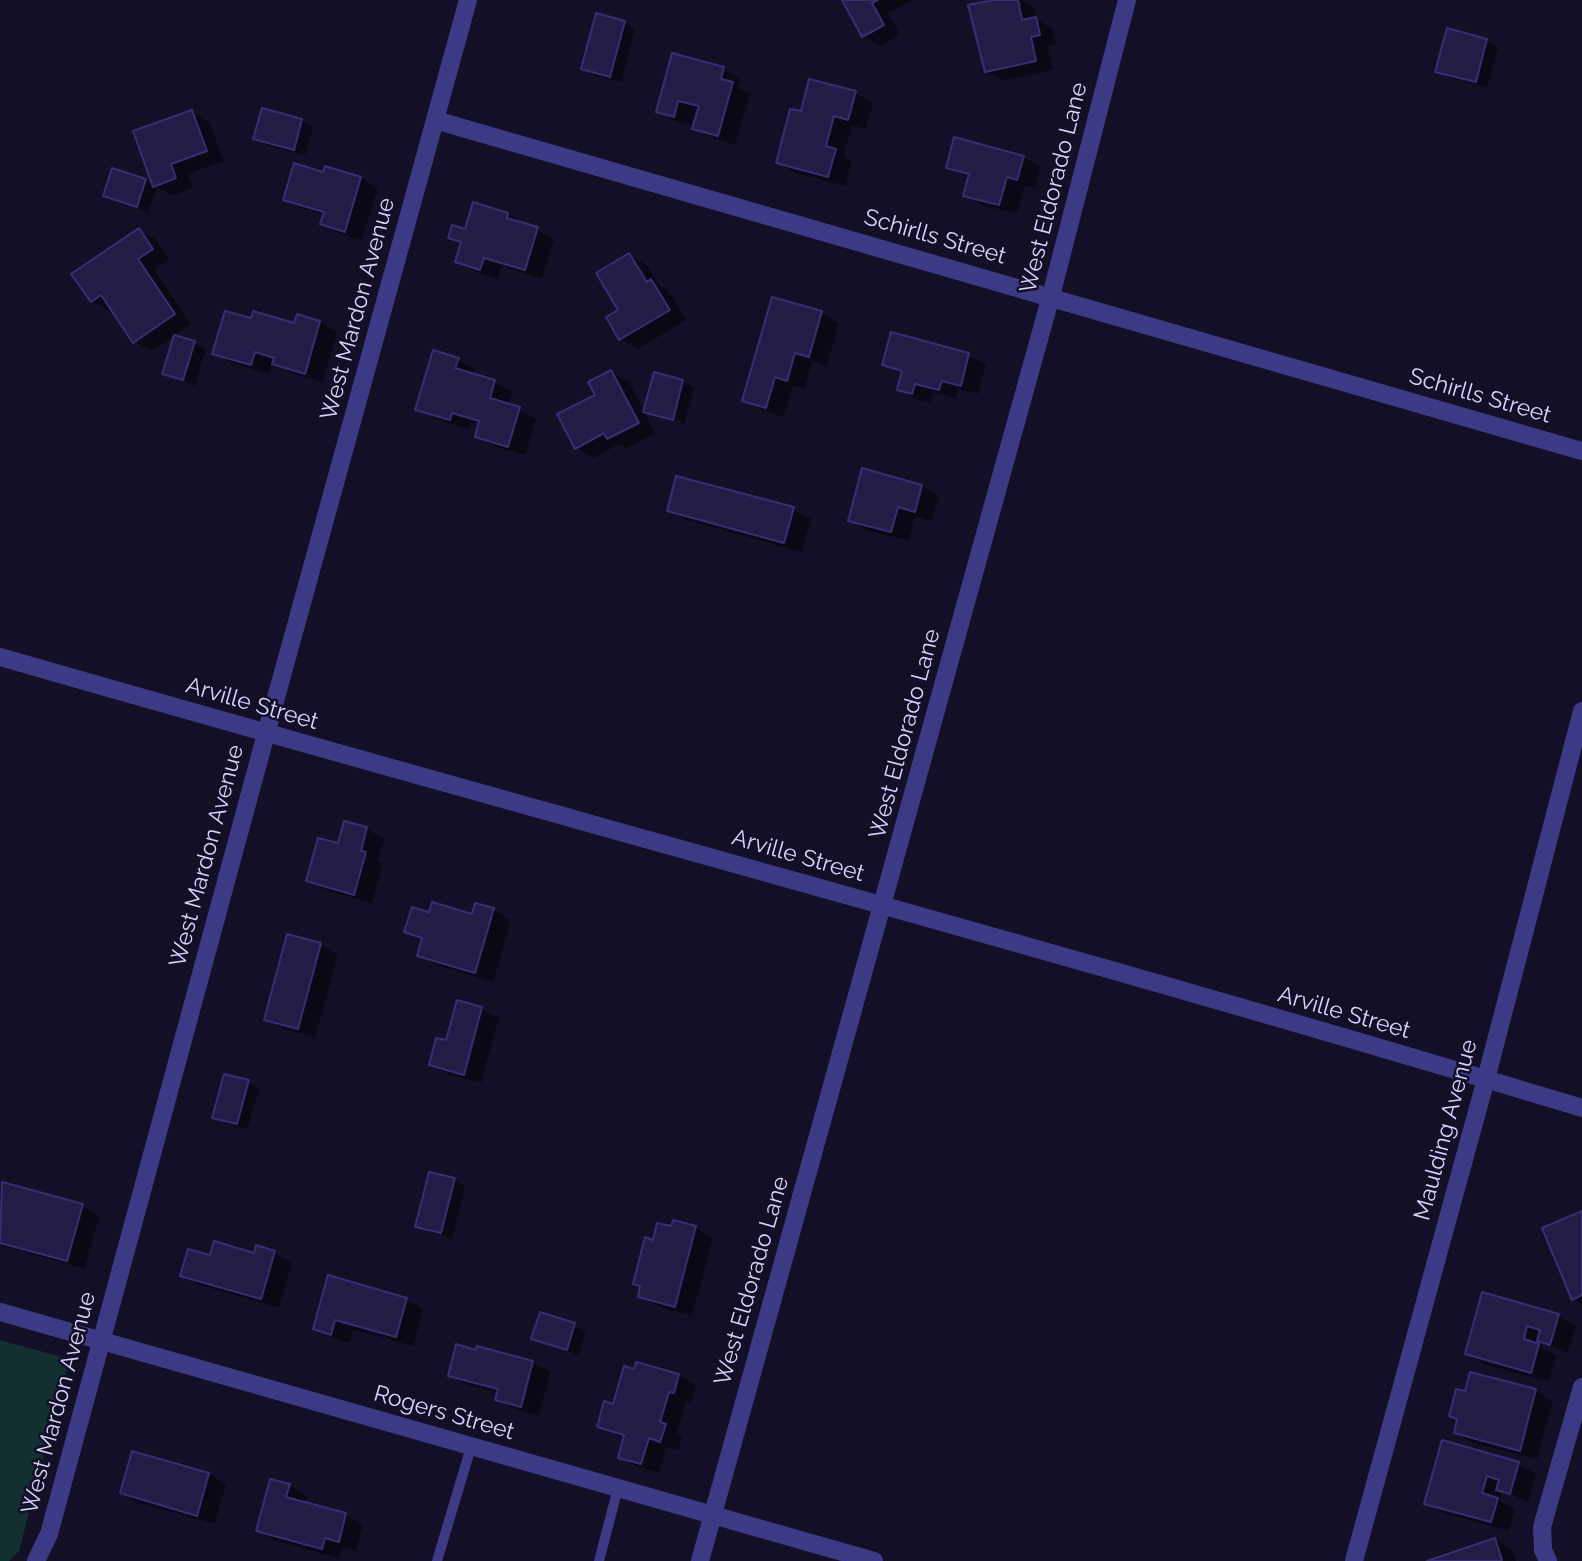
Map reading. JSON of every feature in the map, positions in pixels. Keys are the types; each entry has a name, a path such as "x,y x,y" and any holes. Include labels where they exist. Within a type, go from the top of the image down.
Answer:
{"street":[{"name":"West Mardon Avenue","path":"36,1561 49,1534 468,0"},
{"name":"West Eldorado Lane","path":"700,1561 1051,296 1127,0"},
{"name":"Schirlls Street","path":"435,120 1582,451"},
{"name":"Arville Street","path":"0,657 266,734 883,905 1582,1108"},
{"name":"Maulding Avenue","path":"1354,1561 1486,1079 1582,711"},
{"name":"Rogers Street","path":"0,1312 874,1561"},
{"path":"1548,1561 1543,1550 1542,1527 1582,1387"}],"lane":[{"path":"437,1561 471,1447"},
{"path":"599,1561 618,1488"}],"green space":[{"path":"0,1340 69,1359 19,1551 9,1561 0,1561"}],"building":[{"path":"842,0 878,0 872,3 884,25 862,37"},
{"path":"994,0 1018,0 1022,20 1036,17 1040,35 1031,37 1036,61 985,72 968,5"},
{"path":"596,13 625,21 610,77 581,69"},
{"path":"1447,28 1487,39 1476,82 1435,72"},
{"path":"672,53 724,67 721,79 733,82 718,136 692,129 699,106 678,101 674,117 656,112"},
{"path":"809,79 856,91 848,120 834,116 826,146 836,149 828,177 776,163 790,109 801,111"},
{"path":"262,108 302,119 294,150 253,139"},
{"path":"192,110 207,151 171,164 176,178 153,187 133,131"},
{"path":"954,137 1024,156 1017,180 1007,177 999,205 963,196 969,174 946,168"},
{"path":"294,163 323,172 325,166 361,177 345,232 320,224 324,212 283,200"},
{"path":"112,168 146,179 137,207 103,196"},
{"path":"473,202 508,213 507,218 538,227 525,270 484,258 480,270 455,262 461,242 448,238 452,225 465,229"},
{"path":"139,228 153,249 138,259 175,314 133,343 101,295 91,302 71,274"},
{"path":"629,253 647,282 651,279 670,310 619,340 606,317 618,310 596,273"},
{"path":"772,297 822,311 809,357 795,353 787,381 775,377 766,408 742,401"},
{"path":"225,311 251,318 253,311 294,323 297,314 320,321 305,374 272,364 274,358 255,352 251,365 212,354"},
{"path":"891,332 969,353 961,386 942,381 939,390 915,384 912,394 897,390 902,371 882,365"},
{"path":"174,335 195,341 183,380 162,374"},
{"path":"433,350 459,358 455,368 495,380 490,398 520,407 508,447 475,437 479,421 452,413 450,420 415,410"},
{"path":"611,370 639,423 607,439 604,433 575,449 557,414 595,395 588,382"},
{"path":"654,372 683,380 673,420 643,412"},
{"path":"862,468 922,485 915,512 898,507 891,532 848,521"},
{"path":"676,476 794,507 784,543 667,511"},
{"path":"344,821 367,827 361,851 366,852 354,895 306,881 318,838 338,843"},
{"path":"432,902 472,914 475,903 494,908 475,973 417,956 422,938 404,932 412,907 429,912"},
{"path":"287,934 321,943 298,1029 264,1020"},
{"path":"457,1000 482,1007 464,1075 429,1065 436,1038 446,1040"},
{"path":"224,1074 249,1080 237,1124 212,1118"},
{"path":"429,1172 455,1178 441,1233 415,1227"},
{"path":"2,1182 83,1204 67,1261 0,1243"},
{"path":"1582,1211 1582,1295 1572,1300 1542,1228"},
{"path":"673,1220 696,1226 675,1307 638,1297 640,1286 633,1284 645,1237 653,1240 657,1223 671,1226"},
{"path":"214,1241 254,1253 256,1245 275,1251 261,1299 180,1276 188,1249 210,1255"},
{"path":"328,1275 407,1298 396,1337 335,1320 331,1335 313,1329"},
{"path":"1482,1292 1559,1314 1550,1345 1537,1341 1540,1330 1527,1326 1524,1339 1539,1344 1531,1373 1465,1354"},
{"path":"540,1312 575,1323 567,1350 531,1339"},
{"path":"456,1344 476,1350 477,1346 533,1361 521,1407 495,1400 498,1389 448,1376"},
{"path":"636,1362 679,1374 674,1393 669,1392 660,1422 666,1424 660,1442 649,1438 641,1464 618,1458 624,1435 597,1427 604,1401 613,1404 624,1366 634,1369"},
{"path":"1470,1372 1536,1389 1520,1451 1454,1433 1457,1419 1449,1416 1456,1389 1465,1391"},
{"path":"1442,1440 1519,1462 1510,1494 1496,1490 1499,1480 1487,1476 1482,1493 1498,1498 1491,1522 1424,1504"},
{"path":"132,1451 209,1473 197,1516 120,1493"},
{"path":"270,1479 290,1484 286,1497 346,1513 339,1542 325,1538 322,1549 256,1531"},
{"path":"1495,1538 1502,1560 1500,1561 1427,1561"}]}
